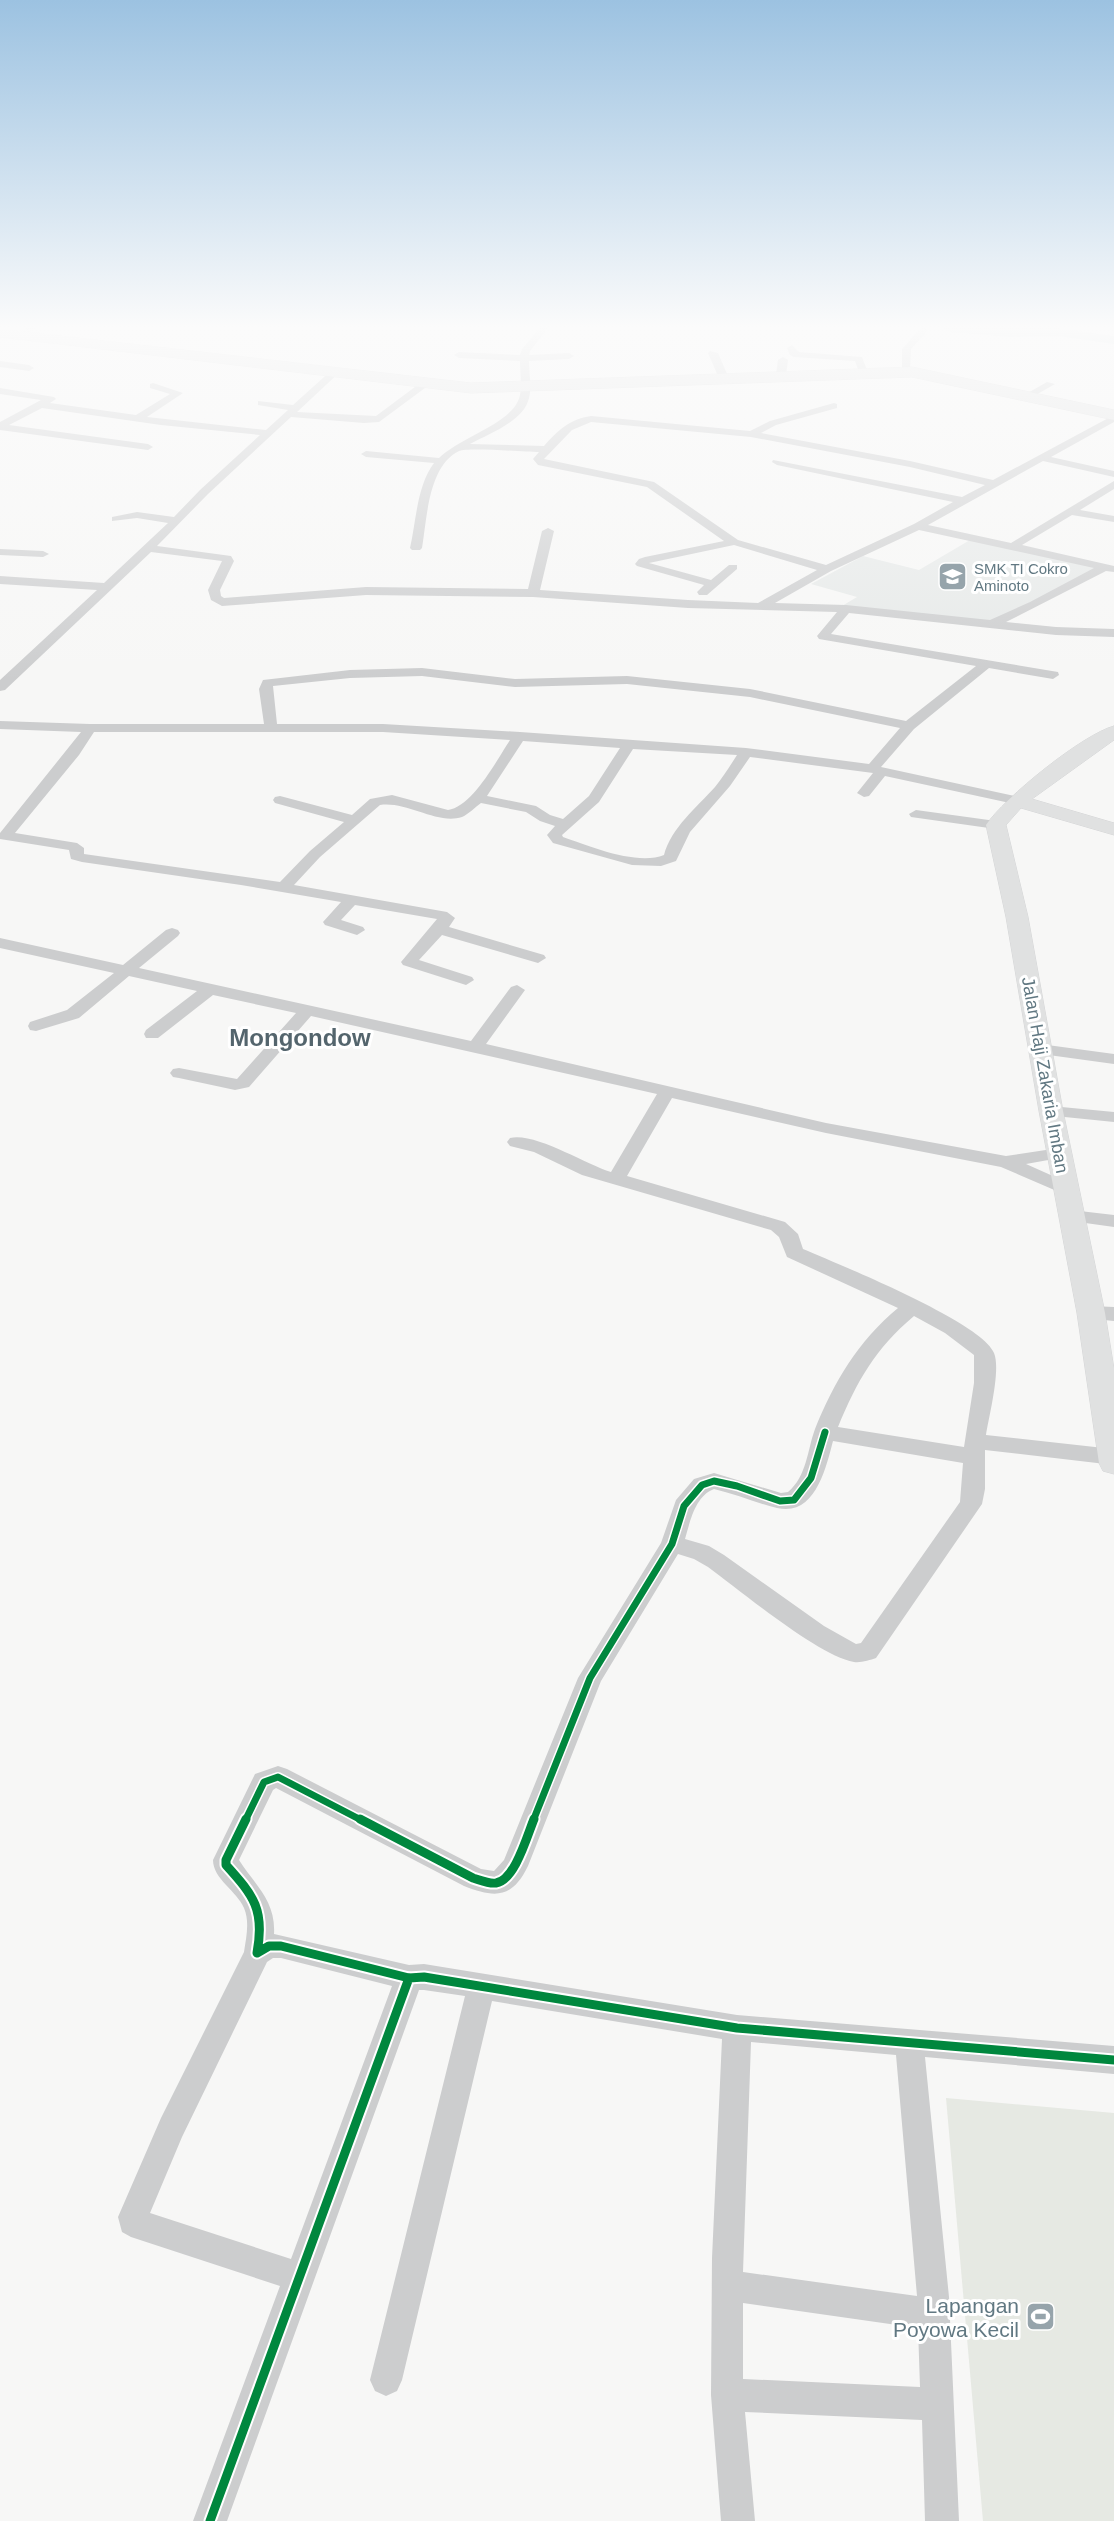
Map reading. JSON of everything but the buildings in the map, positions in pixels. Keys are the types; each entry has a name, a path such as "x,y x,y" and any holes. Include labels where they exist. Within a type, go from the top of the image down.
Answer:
{"main road":[{"path":"996,825 1007,810 1109,735"},
{"path":"1020,801 1114,830"},
{"name":"Jalan Haji Zakaria Imban","path":"996,825 1017,917 1071,1216 1102,1314 1113,1460"}],"street":[{"path":"138,446 148,447"},
{"path":"0,687 254,446"},
{"path":"551,446 538,460 653,485 734,542 827,569"},
{"path":"786,446 776,452 777,466 964,501"},
{"path":"817,446 994,484"},
{"path":"761,606 827,569 918,526 1060,446"},
{"path":"416,548 433,474 442,461 460,447 547,450"},
{"path":"366,454 442,461"},
{"path":"910,464 925,457"},
{"path":"1041,458 1114,474"},
{"path":"1012,547 1114,484"},
{"path":"1070,511 1114,519"},
{"path":"116,519 137,515 177,521"},
{"path":"918,526 1109,568"},
{"path":"533,593 548,531"},
{"path":"713,584 642,564 643,561 649,559 734,542"},
{"path":"146,548 227,558 228,561 214,590 215,597 222,602 366,591 533,593 688,604 846,609 1066,632 1114,633"},
{"path":"0,552 43,554"},
{"path":"688,604 733,567"},
{"path":"992,624 1109,568"},
{"path":"0,580 106,587"},
{"path":"846,609 823,636 1053,675"},
{"path":"864,793 877,770 909,726 987,663"},
{"path":"271,727 265,689 268,683 339,675 422,672 515,683 627,680 695,686 802,702 909,726"},
{"path":"0,725 90,728 406,729 746,752 877,770 1020,801"},
{"path":"90,728 74,752 5,836 72,846 77,848 76,856 82,858 283,888 442,915 447,920 409,962 466,981"},
{"path":"283,888 315,854 375,802 401,801 448,814 459,813 478,798 520,736"},
{"path":"628,745 597,795 578,816 554,835 558,840 637,862 665,862 671,858 672,851 683,833 724,784 746,752"},
{"path":"478,798 531,809 545,818 565,824"},
{"path":"280,800 354,820"},
{"path":"916,814 996,825"},
{"path":"352,899 331,922 357,930"},
{"path":"439,929 538,958"},
{"path":"36,1026 73,1014 172,933"},
{"path":"0,943 475,1047 888,1141 1006,1162 1066,1189"},
{"path":"152,1035 210,989"},
{"path":"475,1047 517,990"},
{"path":"179,1073 235,1085 243,1083 308,1011"},
{"path":"1040,1049 1114,1059"},
{"path":"617,1178 667,1092"},
{"path":"1051,1111 1114,1117"},
{"path":"516,1142 540,1148 589,1171 778,1226 788,1234 794,1252 837,1270 957,1332 983,1351 985,1357 983,1396 974,1449 974,1487 971,1504 874,1645 862,1653 846,1650 816,1633 701,1552 672,1544"},
{"path":"1006,1162 1059,1153"},
{"path":"1071,1216 1114,1221"},
{"path":"299,2277 141,2226 134,2221 133,2217 171,2128 256,1953 261,1934 260,1908 248,1889 226,1865 226,1860 259,1788 271,1778 286,1781 473,1878 498,1884 504,1881 515,1866 590,1678 672,1544 684,1506 707,1482 721,1482 737,1486 780,1501 789,1502 799,1497 818,1459 825,1432 850,1375 874,1339 911,1308"},
{"path":"825,1432 974,1449 1113,1460"},
{"path":"256,1953 269,1946 281,1946 409,1978 424,1977 737,2028 1114,2060"},
{"path":"210,2521 409,1978"},
{"path":"386,2380 482,1987"},
{"path":"737,2028 727,2285 727,2395 738,2521"},
{"path":"909,2044 934,2314 942,2521"},
{"path":"727,2285 934,2314"},
{"path":"727,2395 937,2404"}],"shaded area":[{"name":"SMK TI Cokro Aminoto","path":"970,540 1101,567 993,621 842,606 857,597 811,584 863,556 919,570"},
{"name":"Lapangan Poyowa Kecil","path":"946,2098 1114,2113 1114,2521 983,2521"}],"cycle path":[{"path":"409,1978 281,1946 269,1946 257,1953 261,1925 257,1904 245,1886 226,1865 226,1860 264,1782 278,1777 473,1878 493,1883 502,1881 515,1866 590,1678 672,1544 684,1506 702,1485 714,1481 737,1486 780,1501 794,1500 801,1494 811,1478 825,1432"},
{"path":"210,2521 409,1978 424,1977 737,2028 1114,2060"}],"place":[{"name":"SMK TI Cokro Aminoto","path":"953,577"},
{"name":"Lapangan Poyowa Kecil","path":"1040,2317"}],"district":[{"name":"Mongondow","path":"300,1037"}]}
